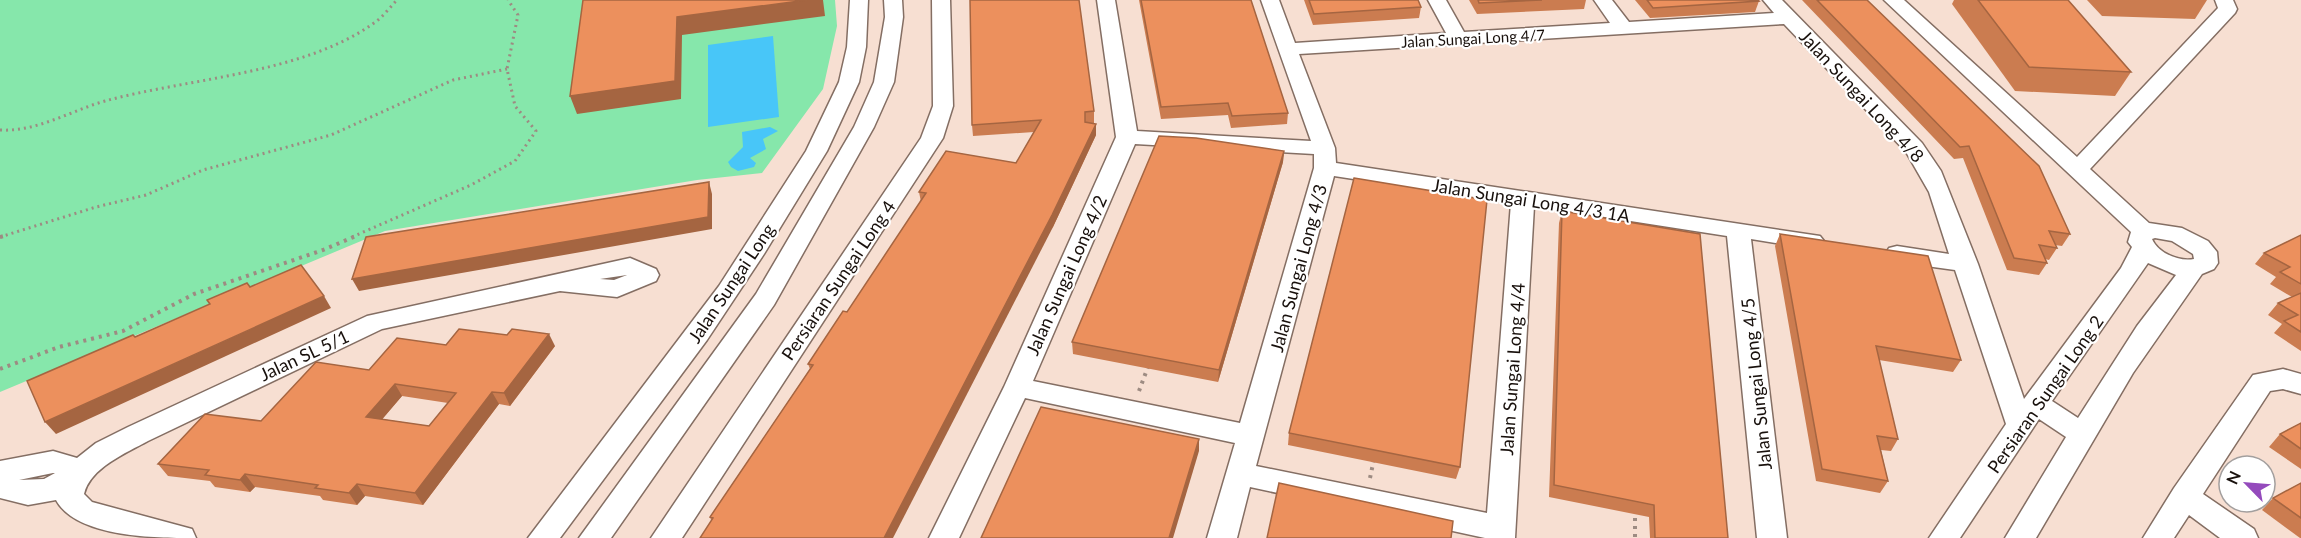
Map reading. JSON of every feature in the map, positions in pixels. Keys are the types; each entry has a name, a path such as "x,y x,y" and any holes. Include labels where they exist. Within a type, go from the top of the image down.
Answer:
{"street":[{"name":"Jalan Sungai Long","path":"543,538 688,347 750,260 804,172 846,93 859,44 859,0"},
{"name":"Jalan Sungai Long","path":"594,538 765,299 864,127 884,81 894,17 893,0"},
{"name":"Persiaran Sungai Long 4","path":"666,538 932,138 943,106 941,0"},
{"path":"1106,0 1127,137"},
{"path":"1270,0 1324,158"},
{"path":"1437,0 1458,39"},
{"path":"1603,0 1624,29"},
{"name":"Jalan Sungai Long 4/8","path":"1772,0 1914,148 1925,163 1941,192 2000,369 2028,415"},
{"path":"1893,0 2077,170 2144,240 2171,232 2199,246 2205,252 2206,263 2194,268 2173,294 2082,434 2020,538"},
{"path":"2077,170 2228,9 2224,0"},
{"name":"Jalan Sungai Long 4/7","path":"1287,49 1789,18"},
{"name":"Jalan Sungai Long 4/3 1A","path":"1127,137 1324,158 1523,200 1837,245"},
{"name":"Jalan Sungai Long 4/2","path":"945,538 1017,387 1127,137"},
{"name":"Jalan Sungai Long 4/3","path":"1222,538 1324,158"},
{"name":"Jalan Sungai Long 4/4","path":"1500,533 1523,200"},
{"name":"Jalan Sungai Long 4/5","path":"1738,230 1773,538"},
{"name":"Persiaran Sungai Long 2","path":"1944,538 2028,415 2132,271 2144,240"},
{"path":"1872,250 1966,264"},
{"name":"Jalan SL 5/1","path":"0,487 28,493 50,490 74,476 106,451 138,434 376,322 555,284"},
{"path":"2158,538 2262,382 2283,379 2301,384"},
{"path":"1017,387 1251,436"},
{"path":"2028,415 2082,434"},
{"path":"0,472 53,462 67,466 74,476 69,497 83,511 181,538"},
{"path":"1240,474 1366,500 1500,533"},
{"path":"2184,496 2243,538"}],"path":[{"path":"0,130 55,120 104,101 230,76 300,56 357,34 390,10 397,0"},
{"path":"0,369 59,347 123,331 194,294 323,250 471,185 515,161 536,131 515,106 507,69 518,15 508,0"},
{"path":"0,237 96,207 146,195 203,170 331,135 453,80 507,69"},
{"path":"1132,411 1152,356"},
{"path":"1366,500 1376,447"},
{"path":"1635,503 1635,538"}],"green space":[{"path":"0,0 835,0 837,26 823,89 762,173 697,180 385,231 0,392"}],"water":[{"path":"773,36 779,117 708,127 708,45"},
{"path":"770,127 778,131 763,139 766,149 750,158 756,163 754,167 738,171 731,167 728,162 743,147 742,132"}],"building":[{"path":"583,0 807,0 677,17 675,81 570,96"},
{"path":"970,0 1079,0 1094,111 1085,112 1085,122 1096,124 1052,215 884,538 700,538 713,518 710,517 813,365 808,364 843,311 847,312 926,193 919,192 946,151 1016,163 1041,120 972,125"},
{"path":"1141,0 1251,0 1288,113 1232,116 1228,103 1161,107"},
{"path":"1309,0 1418,0 1421,7 1314,14"},
{"path":"1478,0 1542,0 1479,3"},
{"path":"1647,0 1758,0 1759,1 1653,8"},
{"path":"1817,0 1867,0 2039,166 2070,234 2049,231 2057,248 2039,245 2047,263 2014,258 1969,146 1960,147"},
{"path":"1978,0 2068,0 2131,72 2029,67"},
{"path":"1159,136 1196,138 1284,151 1219,370 1072,342"},
{"path":"1354,178 1487,200 1460,467 1289,433"},
{"path":"709,182 708,217 352,279 366,237"},
{"path":"1562,211 1700,234 1728,538 1655,538 1654,505 1554,485"},
{"path":"1780,234 1928,256 1961,360 1876,346 1898,439 1877,436 1888,481 1822,469"},
{"path":"2301,235 2301,284 2280,272 2290,267 2264,253"},
{"path":"301,265 324,296 45,422 27,381 210,304 207,300 247,283 250,287"},
{"path":"2301,293 2301,332 2284,321 2298,315 2278,303"},
{"path":"459,329 507,335 512,329 549,334 504,393 492,392 415,493 357,484 349,493 315,488 318,485 245,474 240,480 205,475 209,470 158,464 205,414 261,421 316,362 369,370 397,338 446,345","holes":["395,384 456,393 429,426 366,417"]},
{"path":"1041,407 1199,439 1169,538 981,538"},
{"path":"2301,423 2301,449 2280,434"},
{"path":"1279,483 1453,521 1451,538 1267,538"},
{"path":"2301,483 2301,518 2277,501 2277,496"}]}
